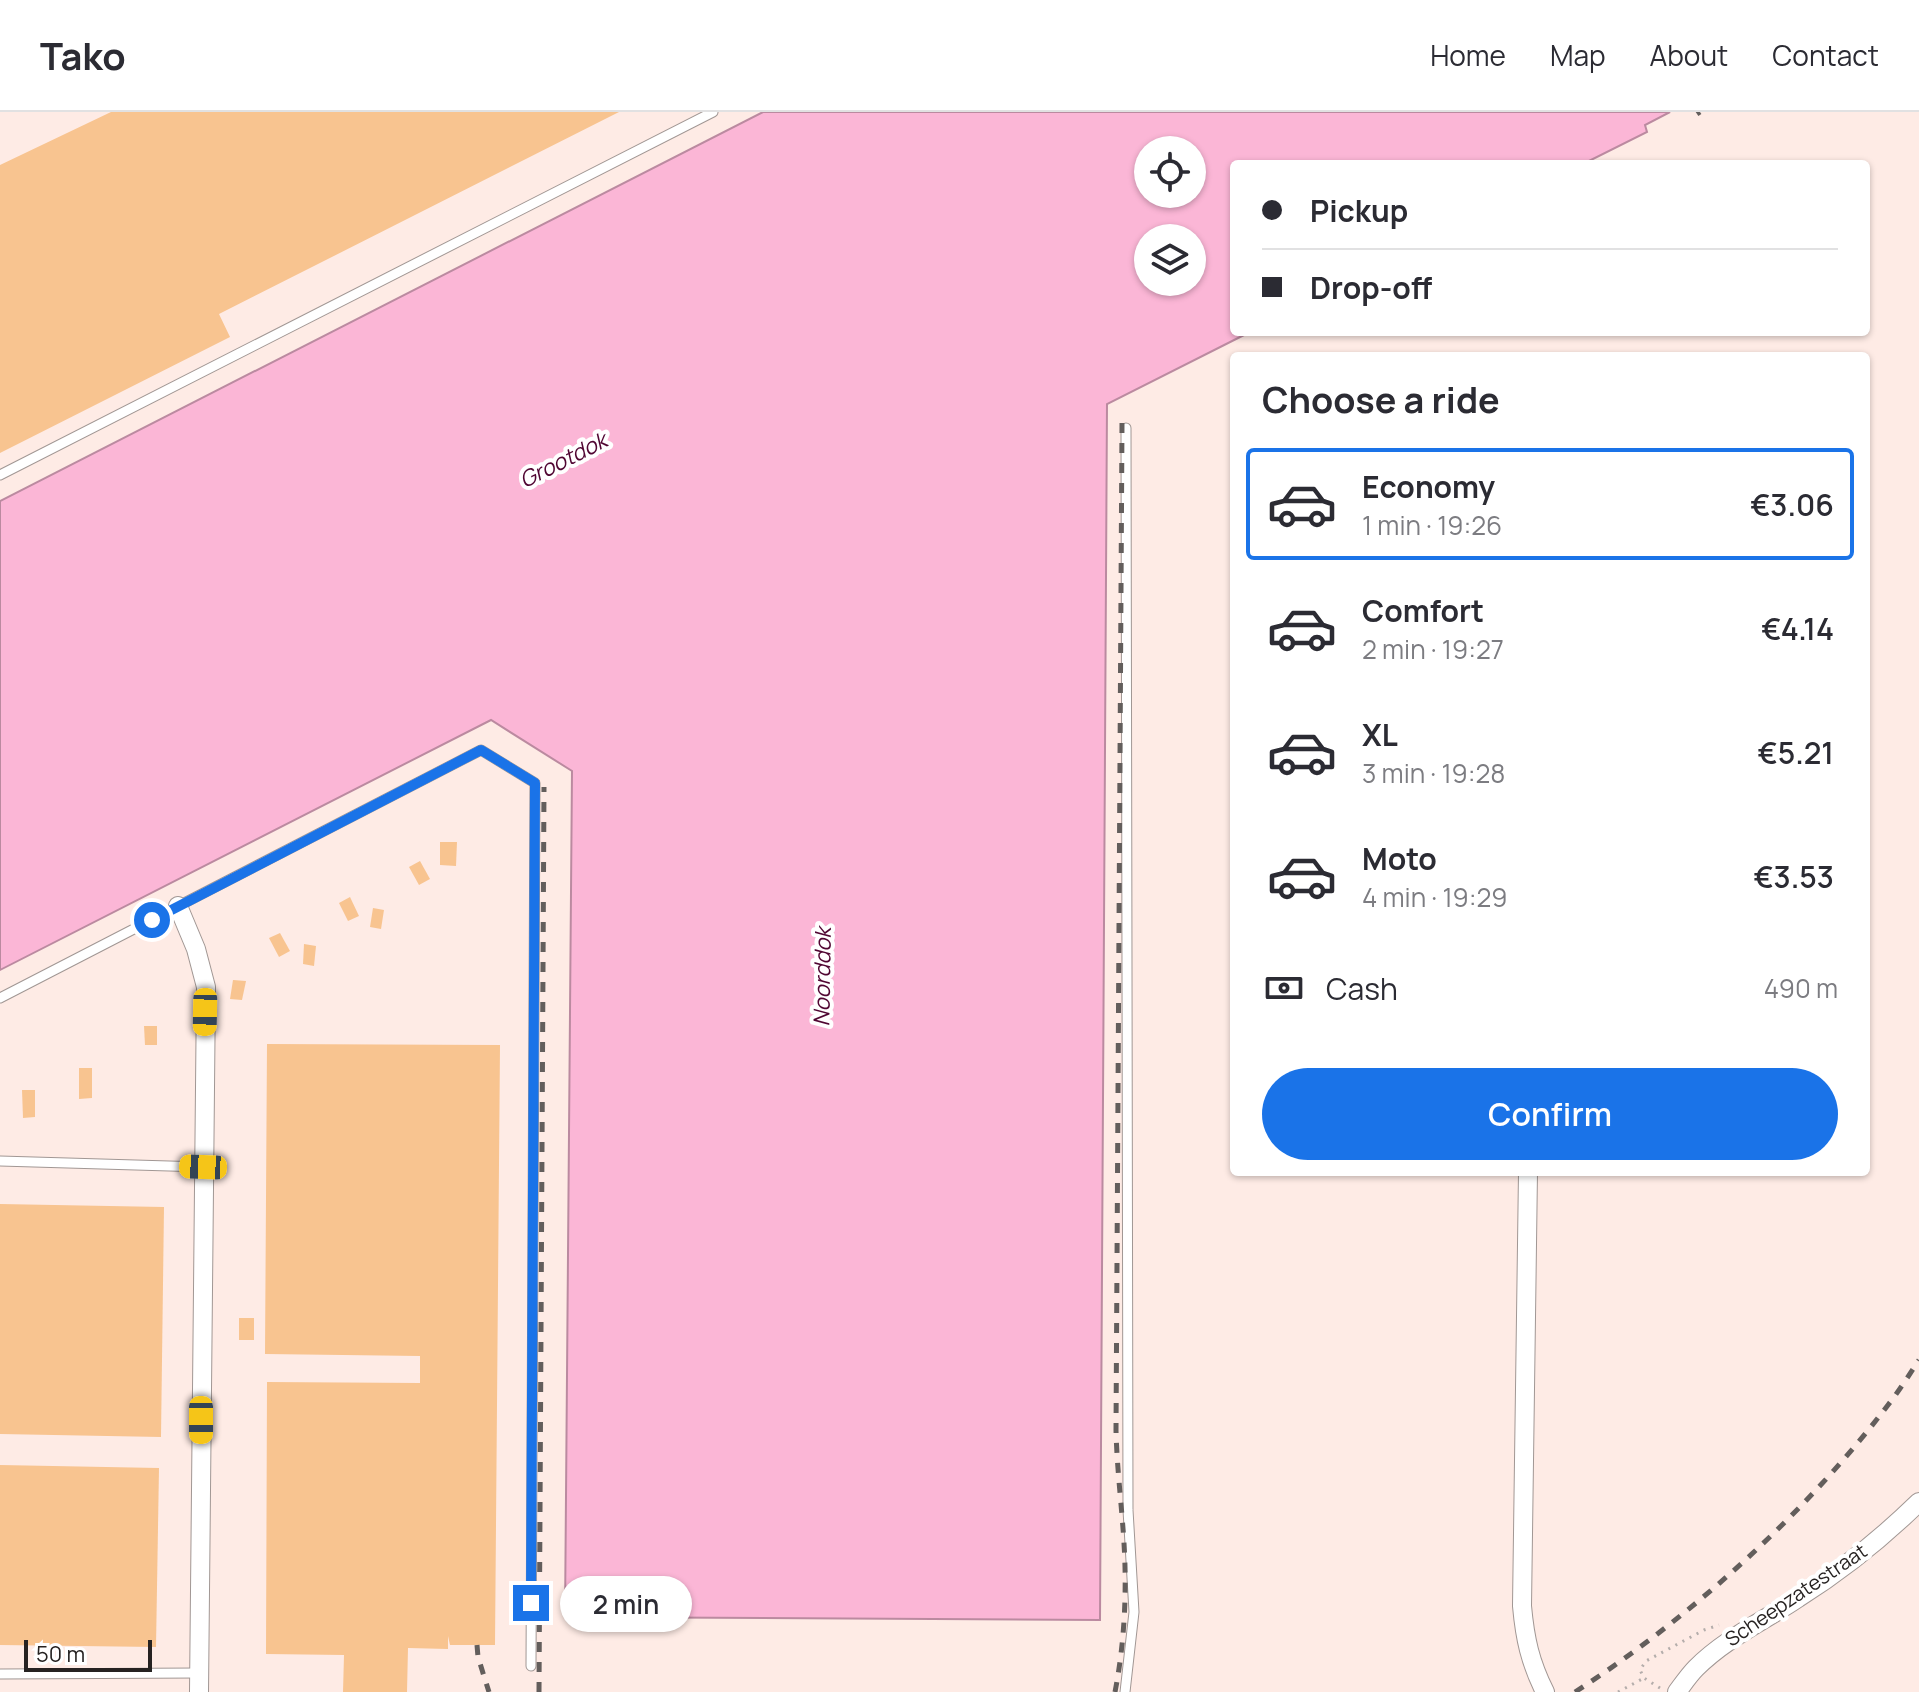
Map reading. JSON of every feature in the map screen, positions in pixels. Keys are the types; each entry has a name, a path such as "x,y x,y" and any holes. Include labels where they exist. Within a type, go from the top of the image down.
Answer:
{"street":[{"path":"178,906 196,949 206,987 199,1692"},
{"path":"1528,1176 1522,1606 1530,1657 1545,1692"},
{"name":"Scheepzatestraat","path":"1677,1692 1693,1670 1713,1652 1827,1579 1919,1502"}],"lane":[{"path":"0,475 713,112"},
{"path":"1125,1692 1134,1612 1128,1510 1126,428"},
{"path":"0,998 481,750 535,783 531,1666"},
{"path":"0,1161 203,1167"},
{"path":"0,1674 199,1673"}],"path":[{"path":"1666,1692 1644,1678 1640,1670 1646,1661 1704,1630"},
{"path":"1618,1692 1644,1678"}],"shaded area":[{"path":"0,112 763,112 0,501"},
{"path":"1670,112 1919,112 1919,1692 0,1692 0,970 491,719 572,770 565,1617 1100,1620 1107,404 1242,336 1870,336 1870,160 1591,160 1647,132 1645,125"}],"water":[{"path":"763,112 1670,112 1645,125 1647,132 1591,160 1230,160 1230,336 1242,336 1107,404 1100,1620 565,1617 572,771 491,720 0,970 0,501"}],"building":[{"path":"111,112 619,112 219,314 230,337 0,453 0,165"},
{"path":"440,842 457,842 456,866 440,865"},
{"path":"420,861 430,879 419,885 409,867"},
{"path":"350,897 359,916 348,921 339,903"},
{"path":"373,908 384,910 381,929 370,927"},
{"path":"280,933 290,951 279,957 269,938"},
{"path":"304,944 316,946 314,966 303,964"},
{"path":"233,980 246,981 242,1000 230,999"},
{"path":"144,1026 157,1026 157,1045 145,1045"},
{"path":"267,1044 500,1045 495,1645 450,1645 448,1636 448,1649 408,1648 407,1692 343,1692 344,1655 266,1654 267,1382 420,1383 420,1356 265,1354"},
{"path":"79,1068 92,1068 92,1098 79,1099"},
{"path":"22,1090 35,1090 35,1117 23,1118"},
{"path":"0,1204 164,1207 161,1437 0,1434"},
{"path":"239,1318 254,1318 254,1340 239,1340"},
{"path":"0,1465 159,1468 156,1647 0,1645"}],"railway":[{"path":"1115,1692 1122,1646 1125,1583 1116,1430 1122,423"},
{"path":"539,1692 544,787"},
{"path":"1575,1692 1661,1631 1744,1562 1855,1446 1919,1360"},
{"path":"477,1645 489,1692"}],"route":[{"path":"152,920 481,750 535,783 531,1603"}],"water label":[{"name":"Grootdok","path":"563,460"},
{"name":"Noorddok","path":"822,977"}]}
